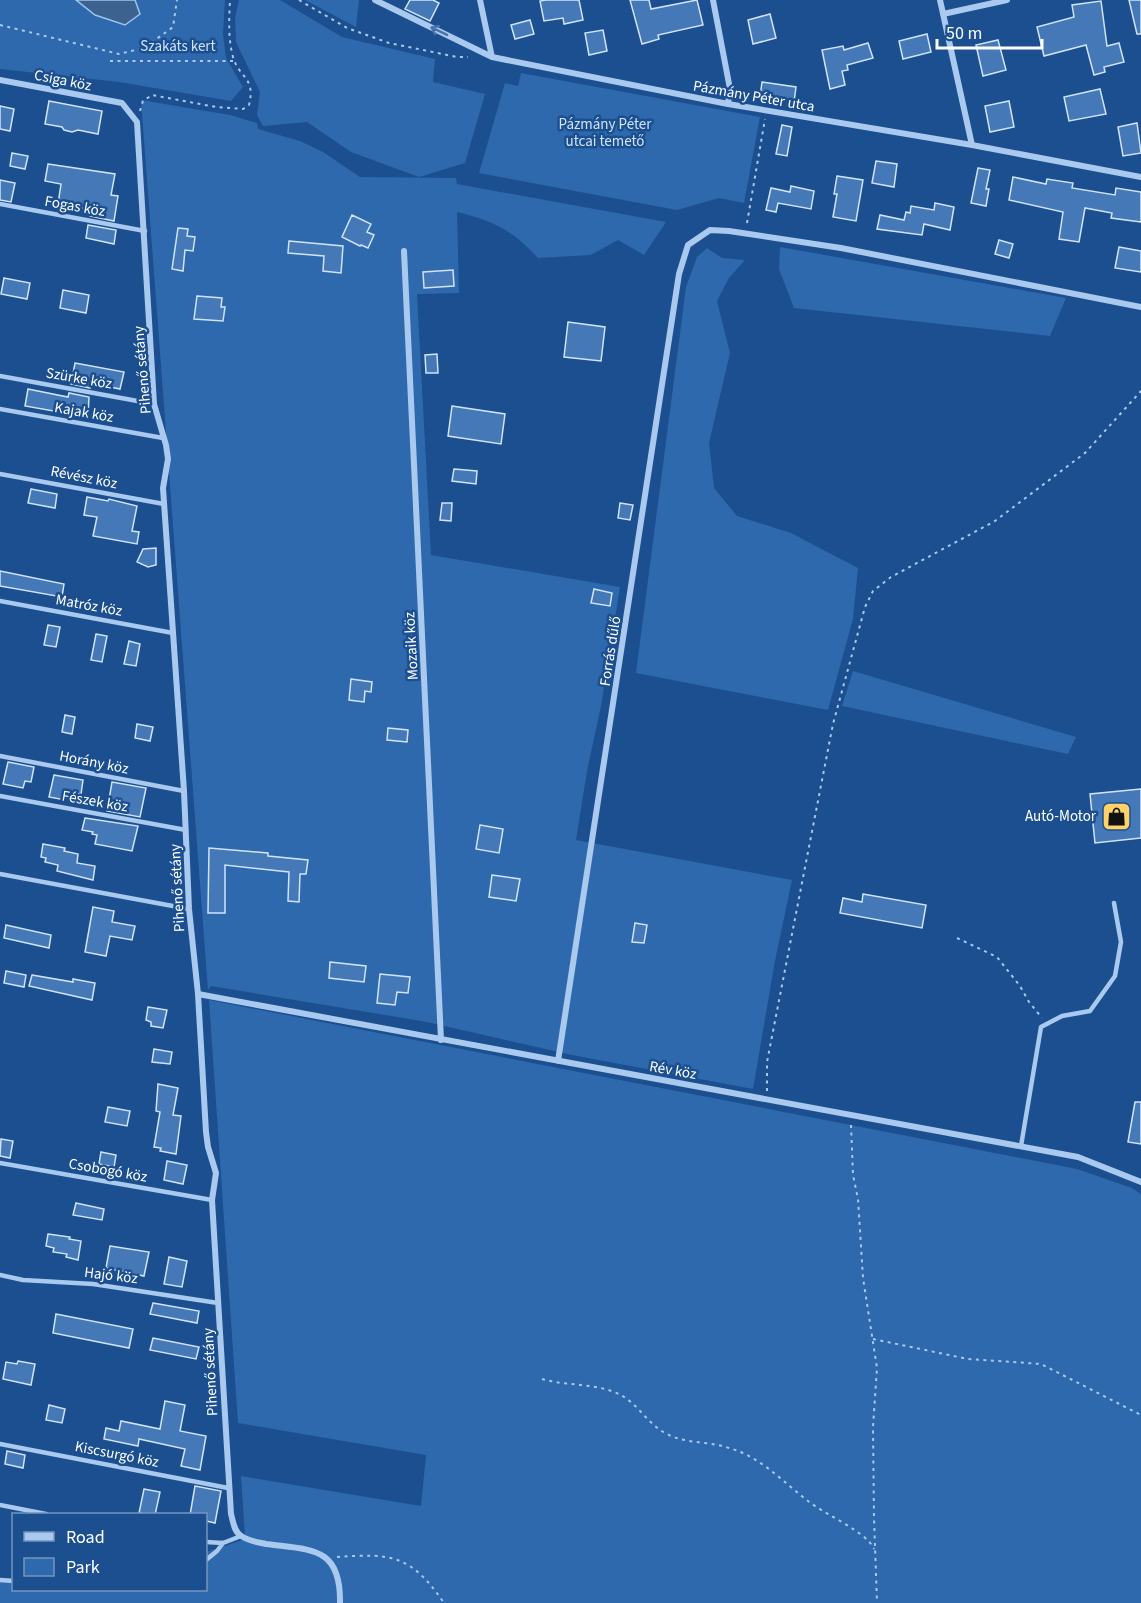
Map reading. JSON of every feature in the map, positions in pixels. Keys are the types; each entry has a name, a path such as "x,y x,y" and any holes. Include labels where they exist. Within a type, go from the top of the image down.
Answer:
{"street":[{"name":"Pázmány Péter utca","path":"375,0 492,57 728,104 972,145 1141,177"},
{"path":"480,0 492,57"},
{"path":"713,0 729,89 728,104"},
{"path":"940,0 972,145"},
{"path":"943,14 1007,0"},
{"name":"Csiga köz","path":"0,80 122,103 137,122"},
{"name":"Pihenő sétány","path":"137,122 154,404 168,459 163,488 184,791 189,909 198,994 206,1132 216,1173 212,1200 228,1488 231,1514 237,1532 241,1536"},
{"name":"Forrás dűlő","path":"558,1061 679,274 688,245 710,230 745,233"},
{"path":"745,233 841,248 1141,307"},
{"name":"Mozaik köz","path":"404,251 441,1040"},
{"name":"Rév köz","path":"198,994 1078,1157 1141,1182"},
{"path":"241,1536 254,1542 297,1546 327,1558 337,1571 340,1603"}],"lane":[{"name":"Fogas köz","path":"0,204 145,231"},
{"name":"Szürke köz","path":"0,376 154,404"},
{"name":"Kajak köz","path":"0,409 163,438"},
{"name":"Révész köz","path":"0,474 164,504"},
{"name":"Matróz köz","path":"0,601 173,633"},
{"name":"Horány köz","path":"0,756 184,791"},
{"name":"Fészek köz","path":"0,796 186,830"},
{"path":"0,874 189,909"},
{"path":"1021,1146 1041,1027 1062,1016 1090,1011 1115,976 1120,942 1114,903"},
{"name":"Csobogó köz","path":"0,1163 212,1200"},
{"name":"Hajó köz","path":"0,1275 23,1280 93,1284 218,1303"},
{"name":"Kiscsurgó köz","path":"0,1444 228,1488"},
{"path":"0,1506 36,1513"},
{"path":"207,1559 223,1543 241,1536"},
{"path":"207,1542 223,1543"}],"path":[{"path":"0,25 119,54 144,48 172,27 177,0"},
{"path":"137,122 143,101 152,94 216,107 243,109 249,105 252,93 248,79 234,61 229,38 230,0"},
{"path":"299,0 346,28 378,39 457,57 468,57"},
{"path":"110,61 234,61"},
{"path":"745,233 767,111"},
{"path":"767,1100 767,1062 833,724 865,607 873,591 891,577 995,521 1031,495 1085,453 1141,391"},
{"path":"957,938 997,957 1047,1024"},
{"path":"852,1115 849,1133 853,1159 852,1175 858,1199 863,1278 877,1368 873,1427 877,1603"},
{"path":"873,1339 968,1359 1041,1364 1141,1415"},
{"path":"543,1378 556,1383 599,1387 614,1392 625,1397 666,1434 685,1441 730,1448 757,1461 778,1474 809,1502 861,1534 871,1543 875,1552"},
{"path":"327,1558 365,1555 408,1563 433,1587 444,1603"}],"green space":[{"name":"Szakáts kert","path":"0,0 76,0 95,15 140,14 135,0 225,0 223,34 226,58 243,87 231,101 119,82 0,69"},
{"path":"239,0 280,0 342,37 435,59 433,82 485,94 465,163 419,177 351,152 307,122 263,126 257,115 260,92 236,42 235,18"},
{"path":"305,0 359,0 356,27"},
{"name":"Pázmány Péter utcai temető","path":"521,73 760,117 744,203 719,198 677,210 479,173 505,83 518,86"},
{"path":"141,100 230,115 257,123 258,129 300,141 323,152 360,177 456,178 457,184 666,222 644,255 618,240 591,255 538,258 520,240 502,228 457,212 459,293 417,294 431,555 620,587 576,840 792,880 775,961 753,1089 572,1055 427,1022 211,986 208,990"},
{"path":"780,247 1066,298 1050,336 794,308 779,269"},
{"path":"707,248 722,258 745,260 729,278 717,301 730,353 709,443 714,488 737,516 791,533 858,568 853,619 828,710 636,673 686,287 697,257"},
{"path":"853,671 1076,737 1068,754 842,706"},
{"path":"209,1000 1077,1169 1132,1188 1141,1194 1141,1603 0,1603 0,1578 12,1579 12,1591 207,1591 207,1552 240,1541 245,1536 241,1476 421,1506 426,1455 238,1423"}],"shaded area":[{"path":"76,0 135,0 140,14 125,25 95,15"}],"building":[{"path":"410,0 433,0 439,3 430,21 405,9"},
{"path":"579,0 583,20 564,24 563,18 544,21 540,1"},
{"path":"630,0 649,0 651,9 697,0 703,25 658,35 659,39 642,44"},
{"path":"1129,0 1141,0 1141,34 1137,34"},
{"path":"1101,1 1107,46 1119,43 1124,62 1104,67 1105,72 1094,75 1086,45 1044,56 1037,27 1074,17 1072,5"},
{"path":"770,14 776,38 753,44 748,20"},
{"path":"530,20 534,34 515,39 511,25"},
{"path":"603,30 607,51 589,55 585,33"},
{"path":"927,34 931,52 903,59 899,41"},
{"path":"998,40 1006,70 983,76 976,45"},
{"path":"868,43 873,58 847,65 848,70 842,71 845,85 830,89 822,50 843,46 844,50"},
{"path":"762,82 796,87 794,102 760,97"},
{"path":"1100,89 1106,114 1069,121 1064,97"},
{"path":"49,101 102,111 98,134 78,130 72,132 62,127 45,124"},
{"path":"1009,101 1014,127 990,132 985,106"},
{"path":"0,106 14,109 10,131 0,129"},
{"path":"1137,123 1141,153 1123,156 1118,127"},
{"path":"782,125 792,127 787,156 776,154"},
{"path":"12,153 28,156 25,169 10,166"},
{"path":"876,161 897,164 894,187 872,183"},
{"path":"48,164 115,174 111,195 118,196 114,221 90,216 91,210 58,204 61,184 45,181"},
{"path":"978,168 990,170 986,189 989,189 986,206 971,203"},
{"path":"837,176 863,180 856,221 833,217"},
{"path":"1013,177 1046,184 1047,179 1073,183 1072,188 1115,195 1116,188 1141,192 1141,222 1111,218 1112,213 1085,208 1079,242 1059,239 1063,212 1009,200"},
{"path":"0,180 15,183 11,202 0,200"},
{"path":"791,186 814,191 811,209 778,203 776,212 766,210 771,188 790,192"},
{"path":"935,203 954,207 950,230 924,224 922,235 877,229 880,215 904,220 906,212 910,213 911,206 934,210"},
{"path":"352,215 371,224 367,232 374,235 368,248 342,237"},
{"path":"88,225 116,230 114,244 86,238"},
{"path":"178,228 188,229 187,236 195,237 193,251 185,250 183,271 172,269"},
{"path":"999,240 1013,244 1009,258 995,254"},
{"path":"289,241 343,246 341,273 323,271 324,256 288,253"},
{"path":"1119,247 1141,251 1141,272 1115,268"},
{"path":"453,270 454,286 424,288 423,272"},
{"path":"4,278 30,283 27,299 1,294"},
{"path":"63,290 89,295 86,313 60,308"},
{"path":"197,296 222,298 221,307 225,307 223,321 194,319"},
{"path":"568,322 605,327 601,361 564,357"},
{"path":"437,354 438,373 426,373 425,355"},
{"path":"75,363 124,372 120,389 91,383 90,388 71,384"},
{"path":"28,389 68,397 69,393 89,397 88,417 25,406"},
{"path":"452,406 505,414 501,444 448,436"},
{"path":"454,469 477,471 476,484 452,481"},
{"path":"31,489 57,494 55,508 28,503"},
{"path":"87,497 108,501 109,499 137,506 132,531 139,532 137,544 93,536 97,517 84,515"},
{"path":"442,503 452,503 451,521 440,520"},
{"path":"620,503 633,505 630,520 618,518"},
{"path":"156,548 156,565 148,567 137,562 143,549"},
{"path":"0,571 64,584 62,597 0,586"},
{"path":"594,589 612,593 610,606 591,603"},
{"path":"48,625 60,627 56,647 44,645"},
{"path":"96,634 107,636 102,662 91,660"},
{"path":"129,641 140,644 136,666 124,664"},
{"path":"351,679 372,682 371,692 365,691 364,702 349,700"},
{"path":"65,715 75,717 72,734 62,732"},
{"path":"137,724 153,727 150,741 135,738"},
{"path":"388,728 408,730 407,742 387,740"},
{"path":"8,762 34,767 31,782 25,781 23,788 3,784"},
{"path":"54,775 83,780 81,794 67,791 65,800 49,797"},
{"path":"112,782 146,788 140,817 107,811"},
{"name":"Autó-Motor","path":"1141,789 1141,838 1095,843 1090,794"},
{"path":"85,818 138,826 132,851 95,844 97,835 82,830"},
{"path":"480,825 503,829 499,853 476,849"},
{"path":"43,844 65,848 64,851 78,854 77,863 95,866 93,880 57,871 58,865 45,862 46,858 41,857"},
{"path":"209,848 268,853 268,856 308,860 306,874 300,874 299,902 288,901 289,872 225,865 225,913 208,913"},
{"path":"492,875 520,879 516,901 489,897"},
{"path":"863,894 926,905 922,928 840,913 843,898 862,902"},
{"path":"93,907 114,911 112,922 135,926 132,940 110,936 106,956 85,952"},
{"path":"635,923 647,925 644,943 632,942"},
{"path":"6,925 51,935 49,948 4,938"},
{"path":"330,962 366,966 364,982 329,978"},
{"path":"6,971 26,975 24,987 4,983"},
{"path":"380,974 410,977 408,993 397,992 395,1005 377,1003"},
{"path":"32,975 95,983 92,1000 29,986"},
{"path":"148,1007 167,1010 163,1028 151,1026 151,1022 146,1020"},
{"path":"154,1049 172,1052 170,1064 152,1062"},
{"path":"158,1084 178,1088 173,1115 181,1116 176,1154 160,1151 161,1148 154,1147 160,1112 156,1111"},
{"path":"1135,1102 1141,1102 1141,1144 1128,1142"},
{"path":"108,1107 130,1111 127,1126 105,1122"},
{"path":"1,1139 13,1141 10,1158 0,1156"},
{"path":"101,1152 116,1155 114,1167 99,1164"},
{"path":"167,1161 187,1165 183,1184 164,1180"},
{"path":"76,1203 104,1209 102,1220 73,1215"},
{"path":"48,1234 81,1241 78,1260 66,1257 67,1254 53,1252 54,1248 46,1246"},
{"path":"110,1246 149,1252 144,1276 106,1268"},
{"path":"169,1257 187,1261 182,1287 164,1284"},
{"path":"153,1303 199,1311 197,1323 150,1314"},
{"path":"56,1314 133,1329 129,1348 53,1333"},
{"path":"153,1338 199,1347 196,1359 150,1350"},
{"path":"18,1361 35,1364 31,1385 3,1379 6,1362 17,1364"},
{"path":"165,1401 185,1405 180,1431 206,1436 200,1470 181,1466 185,1449 139,1439 138,1446 104,1439 106,1428 119,1431 121,1421 160,1429"},
{"path":"49,1405 65,1409 62,1423 46,1420"},
{"path":"7,1451 25,1455 23,1468 5,1464"},
{"path":"195,1486 221,1491 215,1523 207,1521 207,1513 190,1513"},
{"path":"144,1489 160,1492 155,1513 139,1513"}],"place":[{"name":"Autó-Motor","path":"1117,816"}]}
